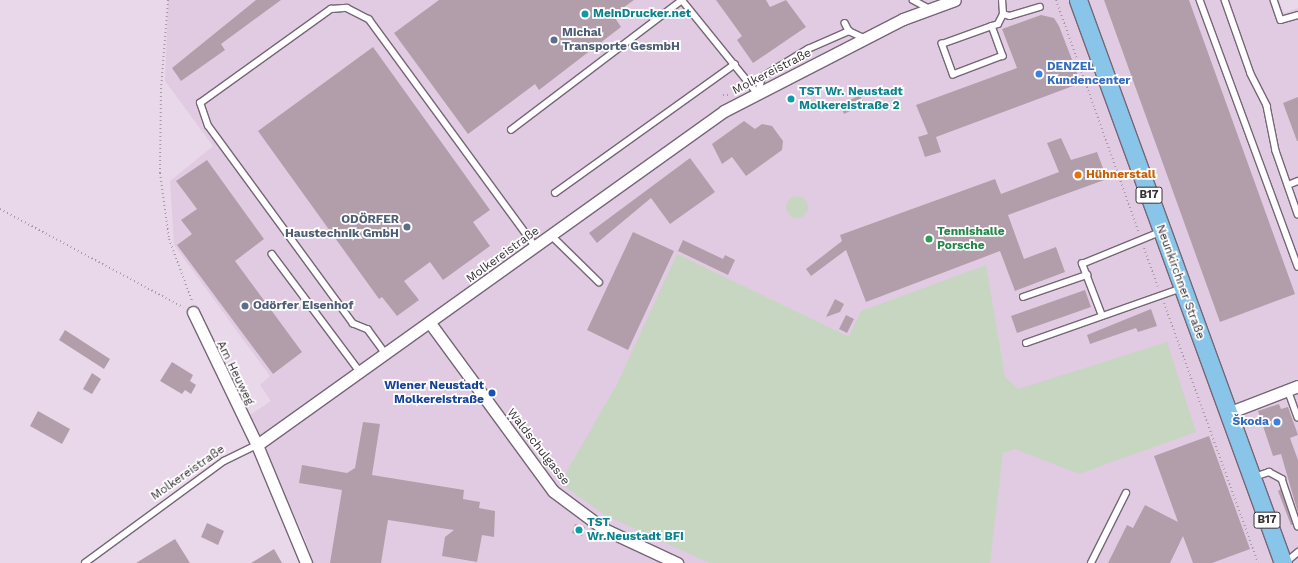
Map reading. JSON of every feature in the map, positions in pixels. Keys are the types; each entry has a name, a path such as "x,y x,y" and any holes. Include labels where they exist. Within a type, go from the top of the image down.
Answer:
{"main road":[{"name":"Neunkirchner Straße","path":"1078,0 1182,288 1284,563"}],"street":[{"name":"Molkereistraße","path":"257,445 362,373 724,111 758,95 930,4 955,0"},
{"name":"Am Heuweg","path":"192,312 257,445 306,563"},
{"name":"Waldschulgasse","path":"430,323 553,491 604,529 677,563"},
{"path":"1228,413 1293,388"}],"lane":[{"path":"511,130 682,0 735,64 758,95"},
{"path":"913,0 930,4"},
{"path":"992,26 1003,56 953,75 942,44 992,26 1003,14 1002,0"},
{"path":"1200,0 1298,267"},
{"path":"1225,0 1251,74 1267,106 1276,151 1298,214"},
{"path":"1274,0 1281,20 1298,15"},
{"path":"1003,14 1010,16 1040,7"},
{"path":"386,355 368,330 353,324 208,126 200,103 331,9 347,8 369,19 536,246"},
{"path":"845,23 849,31 865,39"},
{"path":"758,95 762,77 808,49 849,31"},
{"path":"555,193 735,64"},
{"path":"1288,185 1298,181"},
{"path":"1102,316 1082,264 1141,239 1162,232"},
{"path":"552,236 599,282"},
{"path":"272,254 362,373"},
{"path":"1023,297 1087,275"},
{"path":"1026,344 1182,288"},
{"path":"1293,388 1298,417"},
{"name":"Molkereistraße","path":"85,563 224,461 257,445"},
{"path":"1252,478 1269,472 1282,479 1298,526"},
{"path":"1091,563 1126,493"},
{"path":"1284,563 1298,552"}],"path":[{"path":"0,209 192,312 192,296 169,239 160,173 161,88 168,0"},
{"path":"1056,0 1258,563"}],"shaded area":[{"path":"168,0 1279,0 1284,13 1298,8 1298,563 313,563 304,536 247,417 271,401 260,385 270,376 174,245 170,181 213,146 165,81"}],"green space":[{"path":"797,196 805,199 808,207 805,215 797,218 789,215 786,207 789,199"},
{"path":"677,254 849,337 861,311 986,265 1005,377 1018,389 1167,342 1196,432 1079,474 1015,449 1003,453 990,563 709,563 605,515 560,483 617,384"}],"building":[{"path":"256,0 281,0 221,44 225,50 181,81 172,68"},
{"path":"439,0 634,0 613,15 621,27 539,90 535,84 468,134 394,33"},
{"path":"716,0 766,0 770,7 786,0 806,27 753,63 737,40 742,36"},
{"path":"1104,0 1189,0 1295,294 1220,322"},
{"name":"DENZEL Kundencenter","path":"1041,15 1054,18 1059,26 1081,83 936,137 941,152 925,157 918,137 928,134 916,105 1017,68 1002,29"},
{"path":"373,47 490,210 473,222 490,246 443,280 430,262 404,281 419,300 397,316 382,297 379,299 258,131"},
{"path":"860,95 864,104 844,114 840,105"},
{"path":"1298,97 1298,141 1297,141 1283,103"},
{"path":"744,121 755,129 762,124 772,126 783,141 782,150 746,176 732,157 722,164 712,144"},
{"name":"Tennishalle Porsche","path":"1061,138 1071,160 1097,152 1107,179 1008,215 1024,259 1056,247 1065,272 1015,291 1000,251 866,302 846,250 811,276 806,269 842,241 840,235 995,179 1001,194 1059,172 1047,143"},
{"path":"690,158 715,192 670,224 651,198 597,243 589,233"},
{"path":"207,160 264,239 235,261 302,352 273,374 177,245 192,234 181,220 197,209 176,181"},
{"path":"633,232 674,251 628,350 587,330"},
{"path":"683,240 723,259 725,255 735,260 728,275 678,251"},
{"path":"1085,290 1091,307 1017,333 1011,316"},
{"path":"835,299 844,304 840,312 826,317"},
{"path":"1151,309 1157,326 1138,332 1136,328 1090,344 1087,335"},
{"path":"846,315 854,319 847,333 839,329"},
{"path":"65,330 110,359 104,369 59,340"},
{"path":"172,362 193,375 190,381 196,385 191,394 185,390 182,394 160,381"},
{"path":"92,373 101,379 92,394 83,389"},
{"name":"Škoda","path":"1279,404 1281,409 1288,407 1298,435 1290,438 1298,460 1298,513 1281,454 1273,456 1258,411"},
{"path":"38,411 70,429 62,444 30,426"},
{"path":"363,422 380,424 372,475 464,490 463,499 480,502 479,508 495,511 494,537 482,535 477,562 442,556 445,537 454,530 388,520 381,563 330,563 342,490 299,483 302,465 347,473 355,468"},
{"path":"1209,436 1250,549 1212,563 1193,563 1183,536 1170,563 1108,563 1127,525 1133,528 1145,505 1178,522 1154,456"},
{"path":"1281,489 1293,525 1291,525 1278,491"},
{"path":"207,523 224,531 218,545 201,537"},
{"name":"TST Wr.Neustadt BFI","path":"575,524 585,527 582,536 572,533"},
{"path":"175,539 190,563 136,563"},
{"path":"274,549 282,563 251,563"}],"place":[{"name":"MeinDrucker.net","path":"585,14"},
{"name":"Michal Transporte GesmbH","path":"554,40"},
{"name":"DENZEL Kundencenter","path":"1039,74"},
{"name":"TST Wr. Neustadt Molkereistraße 2","path":"791,99"},
{"name":"Hühnerstall","path":"1078,175"},
{"name":"ODÖRFER Haustechnik GmbH","path":"407,227"},
{"name":"Tennishalle Porsche","path":"929,239"},
{"name":"Odörfer Eisenhof","path":"245,306"},
{"name":"Wiener Neustadt Molkereistraße","path":"492,393"},
{"name":"Škoda","path":"1277,422"},
{"name":"TST Wr.Neustadt BFI","path":"579,530"}]}
